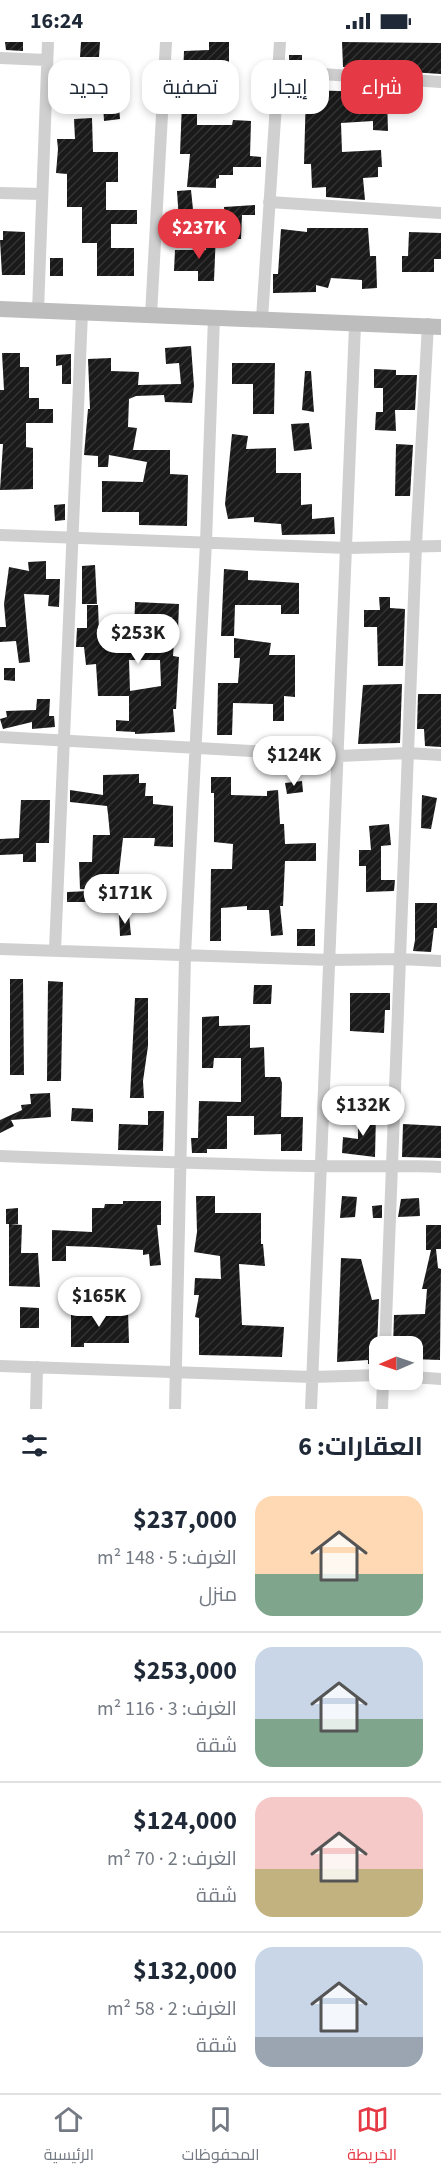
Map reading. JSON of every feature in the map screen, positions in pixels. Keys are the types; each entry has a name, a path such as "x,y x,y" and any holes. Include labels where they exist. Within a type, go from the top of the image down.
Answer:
{"street":[{"path":"38,311 48,42"},
{"path":"151,315 166,42"},
{"path":"279,60 280,42"},
{"path":"0,58 47,60"},
{"path":"329,74 441,82"},
{"path":"262,319 275,114"},
{"path":"0,193 42,194"},
{"path":"269,202 441,213"},
{"path":"0,309 262,319 355,325 435,326 416,545 385,1336"},
{"path":"55,950 82,313"},
{"path":"175,1409 185,955 207,542 214,317"},
{"path":"311,1409 319,1167 339,756 355,325"},
{"path":"0,535 347,548 441,546"},
{"path":"0,737 339,756 408,753 441,755"},
{"path":"0,948 330,960 400,958 441,961"},
{"path":"0,1156 319,1167 392,1164 441,1167"},
{"path":"0,1366 312,1377 369,1375"},
{"path":"36,1409 38,1367"},
{"path":"423,1378 441,1379"},
{"path":"382,1409 383,1390"}],"building":[{"path":"5,42 23,42 23,51 6,50"},
{"path":"81,42 100,42 99,57 80,57"},
{"path":"209,42 229,42 229,60 184,60 184,51 209,50"},
{"path":"342,42 441,43 441,74 423,73 423,60 343,60"},
{"path":"289,55 302,55 302,60 289,60"},
{"path":"329,91 341,91 341,114 387,114 388,131 373,130 373,121 341,123 342,152 381,150 382,167 378,167 378,177 363,178 365,200 326,197 326,187 312,188 311,164 304,164 305,114 329,114"},
{"path":"104,114 120,114 120,119 104,121"},
{"path":"182,114 197,114 197,125 232,125 233,120 251,121 250,156 261,157 261,167 233,167 233,175 219,175 216,179 216,188 187,187 190,154 180,154"},
{"path":"92,118 93,152 118,152 118,182 106,182 106,210 137,210 137,224 111,224 111,248 134,248 134,276 97,276 97,243 82,243 82,207 67,207 67,174 56,173 57,139 75,139 74,119"},
{"path":"191,190 194,219 179,221 177,191"},
{"path":"255,205 255,215 242,215 241,239 226,239 224,207"},
{"path":"307,228 368,228 370,256 376,256 377,288 362,289 362,280 331,278 328,288 316,285 316,292 273,293 273,274 278,274 281,229 307,232"},
{"path":"3,231 25,232 25,275 2,275 0,240 3,240"},
{"path":"206,232 216,232 214,281 198,281 198,271 174,271 175,250 206,250"},
{"path":"409,232 441,233 441,259 434,259 434,272 402,272 402,256 408,256"},
{"path":"50,258 63,258 63,276 50,276"},
{"path":"191,346 194,386 192,403 165,402 164,395 136,396 129,399 128,427 137,428 133,450 170,450 170,474 188,475 187,526 139,525 139,512 102,512 102,481 143,482 147,462 109,455 108,467 98,467 98,456 84,455 88,409 90,409 88,359 111,358 111,371 139,372 138,385 181,384 179,363 166,364 165,348"},
{"path":"2,353 20,353 20,367 29,367 29,398 39,398 39,409 53,409 53,423 26,423 26,447 33,448 33,489 0,490 3,444 0,444 0,390 4,390"},
{"path":"71,354 71,384 62,384 62,365 56,366 56,355"},
{"path":"232,363 275,363 274,414 253,414 253,384 232,384"},
{"path":"374,369 396,370 396,375 417,375 415,410 395,410 396,431 375,430 376,412 383,412 383,388 374,388"},
{"path":"305,371 311,371 314,412 302,410"},
{"path":"309,423 312,449 294,451 291,424"},
{"path":"232,434 248,436 246,449 276,448 276,473 301,473 301,505 312,504 312,519 334,517 335,534 282,535 281,524 254,522 254,517 228,519 225,504"},
{"path":"396,444 413,445 410,496 395,496"},
{"path":"65,504 65,520 55,521 54,505"},
{"path":"46,561 46,579 60,579 59,607 48,606 49,595 24,594 30,662 19,663 16,641 0,642 0,627 6,627 4,604 9,567 29,571 28,562"},
{"path":"95,565 97,604 82,604 82,566"},
{"path":"224,569 248,571 248,580 299,583 299,614 281,614 281,605 235,605 234,636 221,636"},
{"path":"379,597 390,597 390,608 405,609 403,666 378,666 377,627 364,627 364,610 380,610"},
{"path":"135,602 179,604 178,631 175,630 173,656 179,657 176,709 173,709 175,732 135,734 135,732 116,731 116,720 129,721 129,696 98,696 96,664 86,665 84,647 76,647 77,628 87,628 87,605 98,605 99,631 134,636","holes":["129,660 160,660 161,686 130,691"]},
{"path":"234,638 271,643 269,655 295,655 295,697 284,696 284,721 273,721 273,704 233,703 232,735 217,735 218,683 238,683 240,658 234,658"},
{"path":"4,668 15,668 15,681 4,680"},
{"path":"402,684 400,743 358,744 363,685"},
{"path":"418,694 441,694 441,747 425,746 424,729 417,729"},
{"path":"37,699 50,699 49,716 54,716 55,727 32,729 32,722 3,729 0,719 7,717 6,711 36,710"},
{"path":"139,774 139,783 146,783 145,796 153,796 153,804 173,806 173,847 154,846 155,838 123,838 117,890 80,889 79,862 92,862 93,835 110,835 108,814 107,806 70,802 70,790 103,795 103,775"},
{"path":"211,777 231,777 231,795 267,796 267,791 278,790 280,824 284,824 285,844 316,843 316,861 285,861 283,906 280,906 283,935 271,936 269,910 247,910 247,906 221,908 221,941 210,941 211,869 232,869 233,844 214,842 214,793 211,793"},
{"path":"302,781 303,792 287,794 285,783"},
{"path":"422,795 437,798 431,829 421,828"},
{"path":"21,800 50,800 49,843 36,843 36,862 23,862 23,854 0,855 0,839 19,838"},
{"path":"389,824 391,845 381,846 381,880 395,880 394,891 366,892 366,866 359,866 359,850 371,850 369,826"},
{"path":"90,891 90,902 67,902 67,892"},
{"path":"415,903 437,903 437,928 434,928 431,952 413,951"},
{"path":"119,915 129,915 131,935 120,936"},
{"path":"297,929 315,929 315,946 297,946"},
{"path":"10,979 23,979 24,1075 10,1075"},
{"path":"48,981 63,982 61,1081 47,1081"},
{"path":"254,985 272,985 271,1004 253,1004"},
{"path":"350,993 390,993 390,1010 385,1010 384,1033 350,1031"},
{"path":"135,998 148,998 148,1046 143,1081 144,1098 130,1098"},
{"path":"219,1016 219,1026 250,1025 250,1048 264,1047 265,1077 280,1077 282,1083 281,1117 303,1117 302,1151 281,1151 281,1134 254,1135 254,1116 227,1116 227,1149 207,1149 207,1153 192,1153 191,1138 198,1138 199,1101 241,1102 241,1058 214,1058 213,1068 202,1068 202,1017"},
{"path":"50,1093 51,1117 11,1120 14,1126 0,1133 0,1120 22,1110 21,1105 31,1104 30,1094"},
{"path":"72,1108 93,1109 93,1122 71,1121"},
{"path":"148,1111 164,1111 163,1151 118,1150 119,1124 148,1125"},
{"path":"358,1112 376,1113 375,1157 342,1153 343,1137 358,1139"},
{"path":"403,1124 441,1126 441,1158 402,1157"},
{"path":"196,1196 215,1196 215,1213 261,1213 261,1244 263,1244 265,1266 239,1264 242,1325 284,1327 282,1357 199,1355 199,1318 195,1317 199,1295 194,1295 195,1278 221,1279 220,1256 194,1252 197,1232"},
{"path":"342,1196 357,1197 355,1217 340,1218"},
{"path":"419,1198 420,1216 398,1217 401,1199"},
{"path":"123,1201 161,1201 161,1225 157,1225 161,1265 150,1266 149,1254 143,1255 143,1250 96,1247 66,1246 66,1261 52,1261 52,1230 92,1232 92,1208 104,1208 105,1204 123,1204"},
{"path":"382,1205 382,1218 373,1218 372,1206"},
{"path":"18,1208 18,1224 10,1224 22,1225 21,1253 38,1253 40,1287 9,1286 9,1224 6,1224 6,1209"},
{"path":"426,1225 441,1225 441,1249 436,1249 438,1268 441,1269 440,1360 423,1359 423,1336 393,1336 394,1315 425,1314 427,1289 422,1289 431,1250 426,1250"},
{"path":"341,1258 361,1259 372,1300 379,1299 377,1336 369,1336 369,1364 368,1360 337,1362"},
{"path":"20,1307 39,1308 39,1328 20,1328"},
{"path":"71,1311 128,1311 129,1343 84,1343 84,1347 71,1347"}]}
